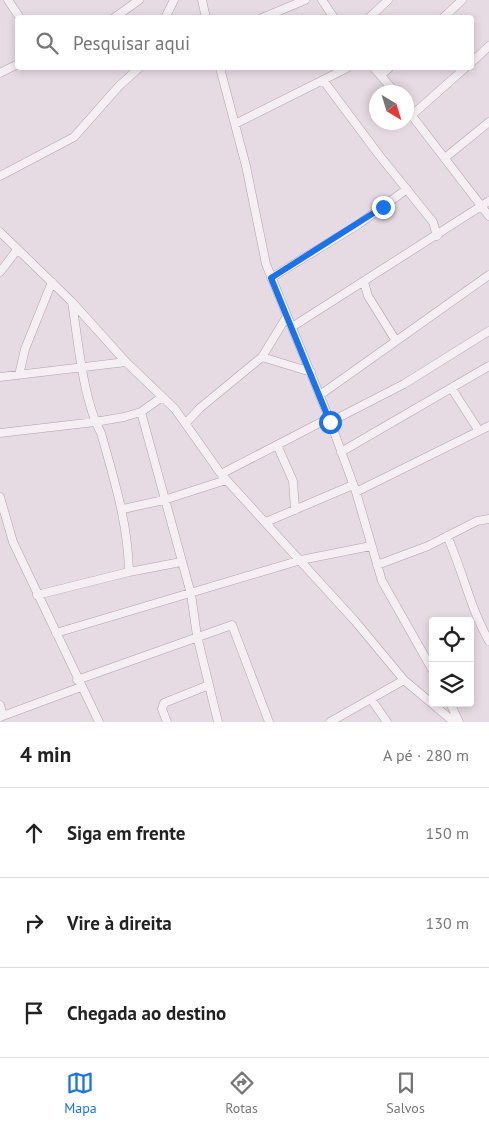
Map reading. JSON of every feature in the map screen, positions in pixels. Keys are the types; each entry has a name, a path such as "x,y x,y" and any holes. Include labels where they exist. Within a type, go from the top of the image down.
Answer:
{"street":[{"path":"8,0 18,15"},
{"path":"118,15 139,0"},
{"path":"166,15 174,0"},
{"path":"202,0 205,15"},
{"path":"269,15 305,0"},
{"path":"322,0 332,15"},
{"path":"372,15 388,0"},
{"path":"446,15 462,0"},
{"path":"474,60 489,46"},
{"path":"0,73 15,66"},
{"path":"0,176 74,137 119,86 137,70"},
{"path":"221,70 246,166 262,248 271,278 330,420 354,488 377,565 390,597 429,664"},
{"path":"235,124 343,70"},
{"path":"376,70 389,85"},
{"path":"381,76 387,70"},
{"path":"414,112 463,70"},
{"path":"323,80 378,155 433,222 437,236"},
{"path":"414,117 489,216"},
{"path":"446,157 489,122"},
{"path":"271,278 360,224 407,189"},
{"path":"292,327 489,201"},
{"path":"433,222 451,224"},
{"path":"0,232 72,302 126,362 162,396 186,423 223,477 301,560 404,680 454,722"},
{"path":"0,272 17,250"},
{"path":"320,395 489,275"},
{"path":"18,375 25,349 52,282"},
{"path":"364,282 368,296 396,341"},
{"path":"72,302 82,367 95,422 101,432 123,510 127,532 129,572"},
{"path":"186,423 200,408 262,357 287,316"},
{"path":"123,510 164,500 223,477 277,445 404,384 489,331"},
{"path":"262,357 311,372"},
{"path":"0,377 126,362"},
{"path":"341,452 489,366"},
{"path":"452,389 479,431"},
{"path":"0,433 95,422 140,412 162,396"},
{"path":"140,412 180,562 191,594 197,636 218,722"},
{"path":"266,522 354,488 489,426"},
{"path":"277,445 293,482 295,510"},
{"path":"0,497 3,517 13,542 79,684 99,722"},
{"path":"377,565 428,546 477,521 489,518"},
{"path":"447,536 461,569 475,614 489,641"},
{"path":"56,633 301,560 371,546"},
{"path":"37,595 129,572 180,562"},
{"path":"0,705 2,716 230,624 234,626 268,722"},
{"path":"330,722 404,680"},
{"path":"167,722 162,709 164,703 209,685"},
{"path":"372,699 387,722"},
{"path":"452,707 459,722"}],"route":[{"path":"330,422 271,278 360,224 383,207"}]}
